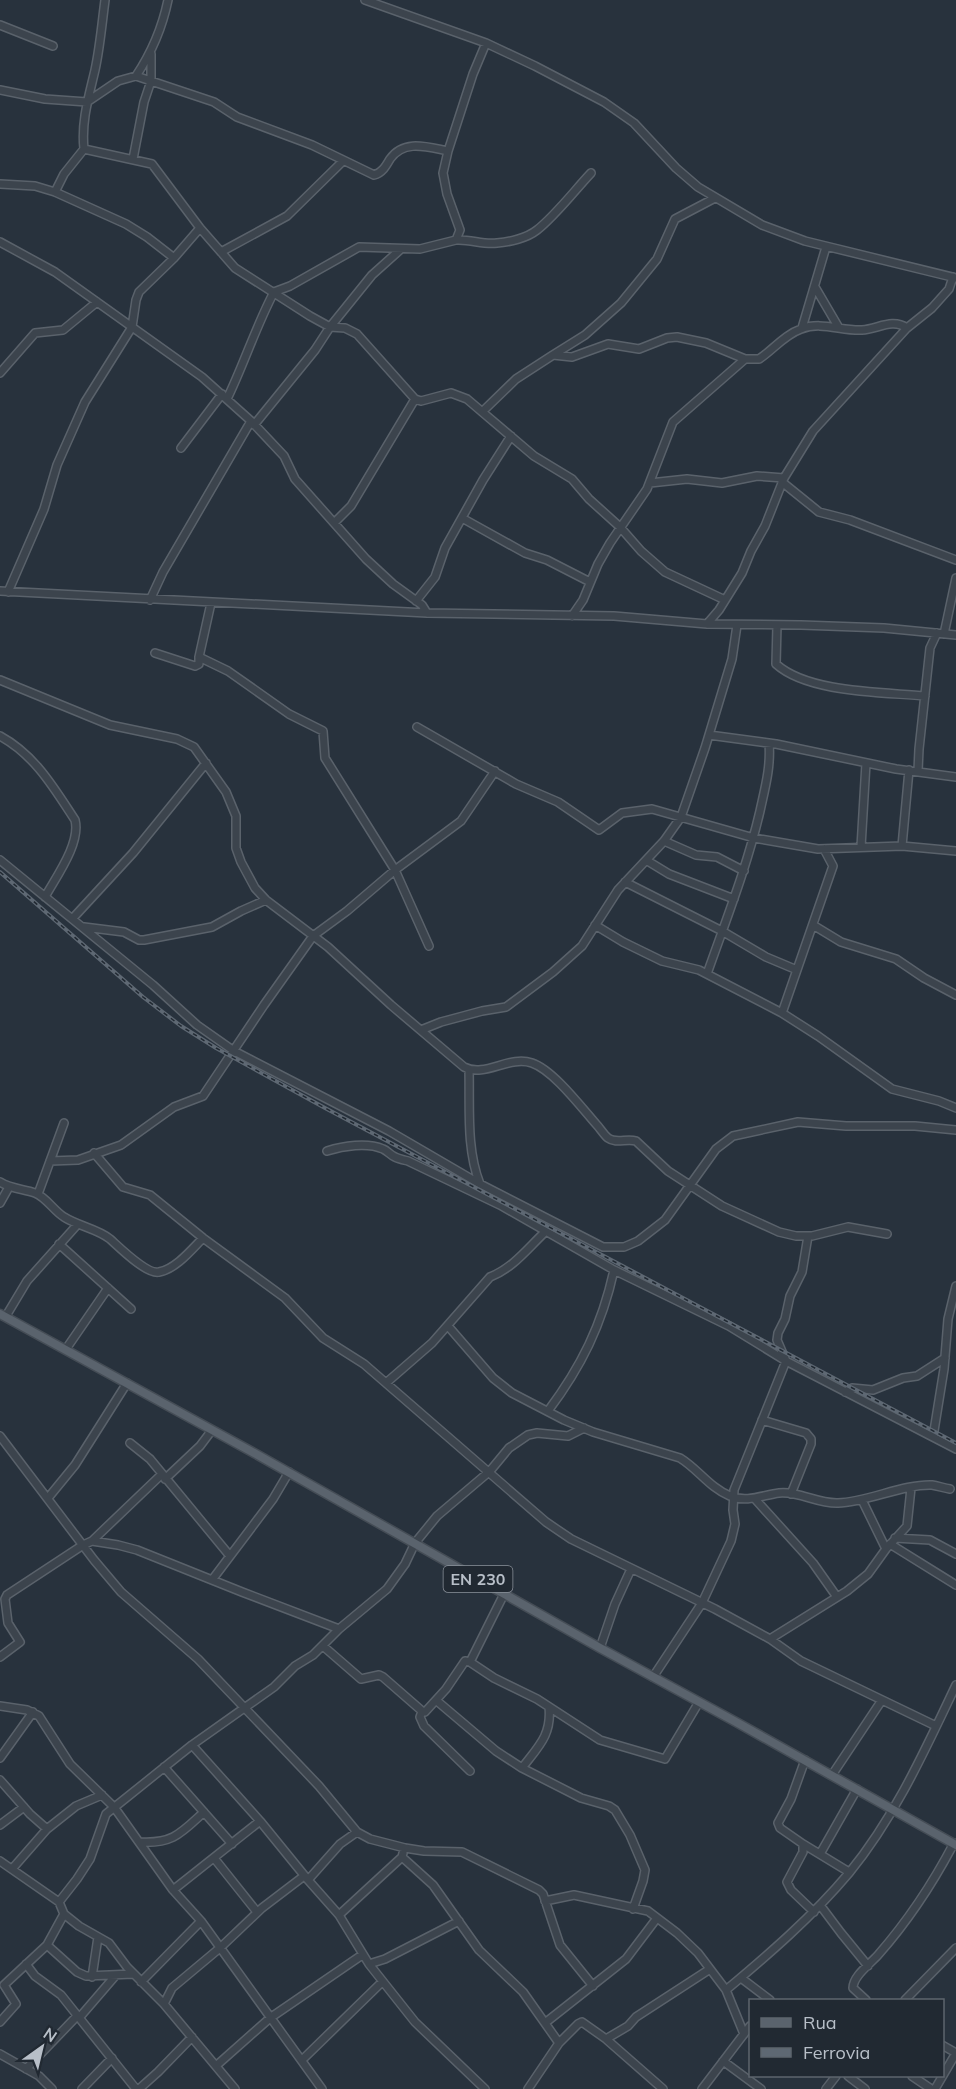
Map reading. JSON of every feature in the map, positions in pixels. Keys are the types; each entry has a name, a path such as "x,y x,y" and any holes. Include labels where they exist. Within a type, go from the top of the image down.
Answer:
{"main road":[{"name":"EN 230","path":"3,1315 955,1844"}],"street":[{"path":"55,192 64,174 84,149 83,128 95,69 105,0"},
{"path":"136,76 151,54 163,25 168,0"},
{"path":"365,0 486,43 535,66 625,116 698,187 762,225 826,247 955,277 949,289 932,308 907,328 813,431 783,480 765,526 725,600 707,624"},
{"path":"0,24 53,46"},
{"path":"456,240 460,230 443,178 448,151 473,74 486,43"},
{"path":"133,159 144,102 151,81 151,54"},
{"path":"0,90 45,99 87,102 117,81 136,76 214,102 237,117 312,145 374,175 379,174 393,154 406,146 448,151"},
{"path":"84,149 152,164 200,228 235,268 330,327 345,328 357,334 415,399 421,401 451,393 459,394 483,411 534,456 567,475 588,499 620,527 664,572 725,600"},
{"path":"222,252 287,216 343,161"},
{"path":"181,448 224,397 248,354 264,310 274,292 290,286 356,248 420,249 456,240 466,239 486,244 522,237 536,231 591,173"},
{"path":"0,184 35,186 55,192 126,224 174,258"},
{"path":"483,411 516,379 585,335 621,303 657,259 675,219 715,198"},
{"path":"200,228 140,292 136,300 132,327 85,402 57,465 44,509 4,592 427,613 614,616 707,624 884,628 956,635"},
{"path":"0,242 55,272 202,376 284,456 295,479 366,559 393,584 425,608 427,613"},
{"path":"802,328 826,247"},
{"path":"150,600 168,562 252,423 315,350 330,327 372,275 401,249"},
{"path":"815,287 839,328"},
{"path":"0,373 35,333 63,330 97,302"},
{"path":"553,355 572,357 608,344 639,350 668,338 677,337 706,343 745,359 759,359 791,333 802,328 822,325 862,330 895,322 907,328"},
{"path":"572,616 583,600 590,582 620,527 650,483 673,422 745,359"},
{"path":"334,523 351,506 415,399"},
{"path":"416,601 435,577 443,554 462,518 511,436"},
{"path":"650,483 687,479 722,483 757,476 783,480 819,512 850,520 956,560"},
{"path":"462,518 525,553 547,560 590,582"},
{"path":"930,648 940,633 956,578"},
{"path":"155,652 195,666 199,664 211,603"},
{"path":"421,1030 482,1011 506,1007 554,972 587,939 625,882 664,841 681,817 709,735 732,660 737,625"},
{"path":"777,625 776,664 801,679 830,686 925,696"},
{"path":"918,771 930,648 926,632"},
{"path":"199,657 228,671 289,714 323,731 325,758 395,870 429,946"},
{"path":"0,680 110,725 186,742 194,747 226,792 236,816 236,848 255,888 266,900 313,936 457,1062 469,1069 486,1069 509,1062 531,1062 539,1066 573,1098 608,1138 617,1141 629,1139 636,1141 668,1171 722,1206 779,1232 808,1236 848,1227 887,1234"},
{"path":"417,727 516,784 558,802 599,830 622,813 652,809 754,838 824,849 902,846 956,851"},
{"path":"709,735 769,743 866,763 956,777"},
{"path":"0,736 27,754 46,775 77,826 70,851 45,897"},
{"path":"707,974 754,838 770,768 769,743"},
{"path":"861,847 866,763"},
{"path":"73,918 133,853 206,764"},
{"path":"902,846 909,770"},
{"path":"50,1161 74,1161 127,1142 174,1107 203,1096 313,936 465,817 495,771"},
{"path":"664,841 696,855 717,857 744,871"},
{"path":"782,1013 833,866 824,849"},
{"path":"0,860 84,927 197,1025 234,1051 389,1131 480,1184 603,1247 624,1247 638,1241 665,1220 723,1142 733,1136 787,1123 815,1122 846,1126 915,1126 956,1130"},
{"path":"646,860 669,874 734,899"},
{"path":"625,882 722,931 766,957 797,970"},
{"path":"84,927 124,932 139,940 152,939 212,927 241,910 266,900"},
{"path":"595,925 622,942 662,961 695,968 782,1013 892,1089 939,1101 956,1108"},
{"path":"813,925 841,942 889,955 956,996"},
{"path":"469,1069 472,1154 474,1169 480,1184"},
{"path":"38,1194 64,1123"},
{"path":"327,1151 342,1147 381,1148 396,1158 408,1161 500,1205 614,1270 729,1326 786,1361 956,1449"},
{"path":"94,1153 123,1187 150,1195 203,1238 285,1298 323,1338 356,1358 490,1471 546,1522 571,1539 770,1639 801,1661 936,1726"},
{"path":"0,1182 9,1187 38,1194 61,1215 77,1225 105,1236 125,1254 153,1272 176,1264 203,1238"},
{"path":"0,1203 9,1187"},
{"path":"3,1315 27,1281 77,1225"},
{"path":"386,1383 432,1343 490,1277 502,1273 514,1264 545,1232"},
{"path":"653,1677 702,1603 734,1533 734,1490 786,1361 777,1340 778,1333 785,1319 790,1296 801,1272 808,1236"},
{"path":"59,1244 131,1310"},
{"path":"548,1411 570,1381 590,1346 608,1296 614,1270"},
{"path":"933,1437 945,1358 948,1319 956,1286"},
{"path":"66,1349 108,1288"},
{"path":"448,1326 493,1378 512,1393 584,1428 680,1458 717,1490 733,1498 755,1499 779,1493 791,1494 820,1503 836,1503 862,1500 931,1485 950,1489"},
{"path":"845,1392 852,1388 873,1390 903,1378 917,1376 945,1358"},
{"path":"48,1498 75,1465 127,1383"},
{"path":"762,1420 806,1433 811,1439 791,1494"},
{"path":"59,1902 90,1859 103,1818 192,1745 274,1687 295,1666 313,1655 339,1629 387,1589 405,1564 415,1543 445,1508 490,1471 509,1448 528,1435 537,1433 568,1436 584,1428"},
{"path":"0,1657 21,1640 8,1623 6,1597 92,1541 200,1446 212,1430"},
{"path":"0,1436 121,1592 198,1659 319,1786 357,1832 370,1839 405,1848 462,1852 539,1890 543,1894 560,1945 593,1986"},
{"path":"130,1443 150,1459 230,1556"},
{"path":"212,1580 273,1499 289,1472"},
{"path":"770,1639 837,1597 868,1574 908,1523 911,1488"},
{"path":"755,1499 813,1563 837,1597"},
{"path":"862,1500 890,1544 956,1585"},
{"path":"890,1544 930,1540 956,1554"},
{"path":"92,1541 137,1550 339,1629"},
{"path":"600,1648 615,1604 631,1569"},
{"path":"470,1662 504,1594"},
{"path":"323,1646 361,1678 379,1675 383,1677 422,1711"},
{"path":"422,1711 428,1710 437,1701 465,1661 549,1707 600,1740 665,1759 699,1702"},
{"path":"726,1990 814,1912 849,1872 885,1822 915,1770 956,1685"},
{"path":"832,1775 882,1700"},
{"path":"437,1701 496,1751 522,1768 581,1798 615,1810 630,1834 645,1870 633,1909"},
{"path":"0,1706 33,1712 39,1716 70,1764 114,1807 173,1890 221,1947 322,2089"},
{"path":"522,1768 539,1747 550,1727 549,1707"},
{"path":"422,1711 420,1717 424,1726 470,1771"},
{"path":"0,1758 33,1712"},
{"path":"192,1745 339,1915 362,1955 382,1982 433,2041 485,2089"},
{"path":"805,1760 791,1799 778,1823 780,1828 849,1872"},
{"path":"164,1767 232,1844"},
{"path":"0,1780 47,1829"},
{"path":"820,1854 856,1789"},
{"path":"12,1869 47,1829 76,1806 102,1795"},
{"path":"0,1826 24,1807"},
{"path":"140,1842 164,1842 204,1812"},
{"path":"173,1890 260,1821"},
{"path":"164,2004 172,1988 221,1947 257,1912 306,1878 340,1844 357,1832"},
{"path":"804,1844 803,1852 787,1882 791,1890 814,1912"},
{"path":"864,1999 853,1988 853,1984 908,1916 938,1874 955,1844"},
{"path":"339,1915 402,1857 405,1848"},
{"path":"402,1857 433,1885 479,1950 523,1992 559,2043"},
{"path":"214,1858 257,1912"},
{"path":"0,1862 59,1902 64,1914 83,1930 113,1947 133,1974 164,2004 217,2065 233,2089"},
{"path":"545,1901 574,1895 645,1910 657,1918 698,1953 726,1990 744,2034"},
{"path":"820,1905 868,1965"},
{"path":"0,2022 16,2004 2,1982 47,1945 64,1914"},
{"path":"544,2023 593,1986 631,1953 657,1918"},
{"path":"141,1982 201,1921"},
{"path":"369,1964 385,1959 459,1921"},
{"path":"92,1977 98,1937"},
{"path":"47,1945 77,1972 92,1977 133,1974"},
{"path":"907,1999 956,1948"},
{"path":"217,2065 270,2018 362,1955"},
{"path":"26,1964 35,1976 61,1995 137,2089 158,2072 192,2037"},
{"path":"606,2038 628,2026 636,2017 710,1969"},
{"path":"26,2069 116,1975"},
{"path":"741,1978 767,1999"},
{"path":"302,2061 382,1982"},
{"path":"528,2089 559,2043 582,2022 606,2038 663,2089"},
{"path":"702,2089 749,2027"},
{"path":"944,2072 956,2053"},
{"path":"0,2054 39,2076 52,2089"},
{"path":"82,2089 112,2058"},
{"path":"723,2061 761,2089"},
{"path":"826,2089 835,2077"},
{"path":"849,2077 865,2089"},
{"path":"914,2077 933,2089"}],"railway":[{"path":"0,872 143,997 181,1026 216,1048 956,1443"}]}
